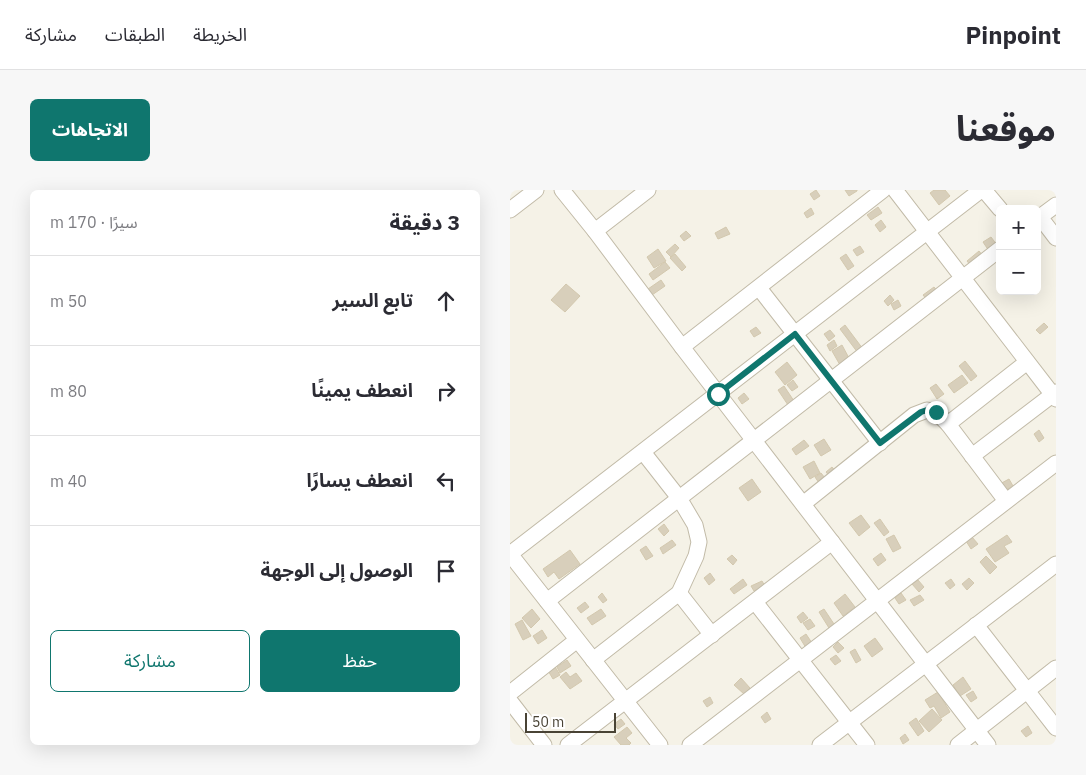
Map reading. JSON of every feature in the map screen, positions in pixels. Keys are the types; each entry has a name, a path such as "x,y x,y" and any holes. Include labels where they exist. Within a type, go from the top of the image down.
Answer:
{"street":[{"path":"510,210 536,190"},
{"path":"562,190 988,745"},
{"path":"595,231 648,190"},
{"path":"682,347 883,190"},
{"path":"895,190 1055,395 972,456"},
{"path":"660,745 510,554 982,190 996,206"},
{"path":"1041,216 1056,205"},
{"path":"1041,220 1056,238"},
{"path":"547,601 999,250"},
{"path":"759,288 880,443"},
{"path":"948,424 1028,362"},
{"path":"803,504 880,443 921,412 927,410 936,412 948,424 1006,502"},
{"path":"592,660 678,593 696,556 699,542 695,525 679,498 643,452"},
{"path":"690,745 1056,463"},
{"path":"568,745 832,542"},
{"path":"820,745 1056,564"},
{"path":"678,593 712,635"},
{"path":"755,602 867,745"},
{"path":"976,625 1056,728"},
{"path":"510,693 578,640"},
{"path":"958,745 1056,668"},
{"path":"510,701 544,745"}],"building":[{"path":"816,190 820,196 814,200 810,194"},
{"path":"845,190 857,190 857,191 849,196"},
{"path":"934,190 945,190 950,196 939,205 930,193"},
{"path":"878,207 882,213 871,220 867,215"},
{"path":"811,208 814,214 807,218 804,213"},
{"path":"881,220 886,227 880,232 875,225"},
{"path":"726,227 730,234 718,239 715,233"},
{"path":"686,231 691,236 684,241 680,236"},
{"path":"991,237 996,246 989,251 983,242"},
{"path":"675,244 679,248 671,257 666,252"},
{"path":"860,246 864,252 857,256 853,250"},
{"path":"658,249 666,261 654,268 647,257"},
{"path":"979,251 983,256 971,266 967,261"},
{"path":"675,254 686,267 682,271 670,258"},
{"path":"846,254 854,266 848,270 840,258"},
{"path":"665,262 670,268 653,280 649,274"},
{"path":"661,280 665,286 652,295 648,289"},
{"path":"566,284 580,296 565,312 551,300"},
{"path":"934,287 939,293 928,301 923,295"},
{"path":"890,295 894,300 888,306 884,301"},
{"path":"898,300 901,306 894,310 891,304"},
{"path":"1044,323 1048,327 1040,334 1036,330"},
{"path":"845,325 863,349 858,353 840,329"},
{"path":"756,327 761,333 754,337 750,331"},
{"path":"830,330 835,336 829,341 824,334"},
{"path":"834,340 837,346 830,351 827,345"},
{"path":"842,345 850,360 840,365 832,351"},
{"path":"965,361 977,376 971,381 959,366"},
{"path":"787,362 797,375 785,385 775,372"},
{"path":"962,375 968,383 954,393 948,385"},
{"path":"793,380 798,387 792,391 787,385"},
{"path":"936,384 944,394 937,399 930,388"},
{"path":"784,386 794,401 788,405 778,390"},
{"path":"744,393 749,399 742,404 738,398"},
{"path":"1039,430 1044,438 1039,442 1034,434"},
{"path":"824,439 831,450 821,456 814,445"},
{"path":"804,440 809,446 796,455 792,449"},
{"path":"814,461 820,473 810,479 803,467"},
{"path":"832,467 842,479 836,484 826,472"},
{"path":"821,473 825,478 819,483 815,477"},
{"path":"752,479 761,492 748,501 739,488"},
{"path":"1009,479 1013,486 1002,492 998,485"},
{"path":"861,515 870,527 859,536 849,523"},
{"path":"880,519 889,532 884,536 874,523"},
{"path":"664,524 669,531 664,536 658,529"},
{"path":"894,535 901,548 893,552 886,539"},
{"path":"1007,535 1012,542 1004,546 1009,553 995,562 986,549"},
{"path":"972,537 978,544 971,549 966,541"},
{"path":"672,540 676,545 663,554 660,548"},
{"path":"646,546 653,556 646,560 640,550"},
{"path":"570,550 580,564 559,579 554,572 548,577 543,569"},
{"path":"881,553 886,560 878,566 873,559"},
{"path":"732,555 737,560 733,565 727,559"},
{"path":"986,556 997,567 990,574 980,562"},
{"path":"710,573 715,580 709,585 704,578"},
{"path":"969,578 974,583 967,590 962,584"},
{"path":"743,579 747,585 734,594 730,589"},
{"path":"951,579 955,585 950,589 945,583"},
{"path":"918,580 924,587 919,592 912,584"},
{"path":"762,581 765,586 754,591 751,586"},
{"path":"602,593 607,600 603,603 598,597"},
{"path":"901,593 906,600 899,604 895,598"},
{"path":"845,594 855,607 843,616 834,603"},
{"path":"920,595 924,600 914,606 910,600"},
{"path":"585,602 589,607 581,613 577,608"},
{"path":"532,609 540,619 531,628 522,618"},
{"path":"601,609 606,616 592,625 587,618"},
{"path":"824,609 834,624 829,628 819,612"},
{"path":"803,612 808,618 801,623 797,617"},
{"path":"810,619 815,626 808,630 803,623"},
{"path":"522,620 531,636 523,640 515,624"},
{"path":"542,630 547,638 538,644 533,636"},
{"path":"806,634 812,643 806,648 800,638"},
{"path":"875,638 883,649 872,657 864,646"},
{"path":"838,642 844,648 838,653 833,647"},
{"path":"855,649 861,660 856,663 850,652"},
{"path":"836,655 841,661 835,665 830,659"},
{"path":"551,660 560,675 553,679 544,664"},
{"path":"567,660 571,666 560,673 557,667"},
{"path":"566,672 570,677 576,673 582,681 570,689 560,677"},
{"path":"963,677 971,689 960,696 953,685"},
{"path":"741,678 750,688 744,694 734,685"},
{"path":"973,691 977,698 971,702 966,695"},
{"path":"938,692 950,712 941,718 934,706 930,708 925,700"},
{"path":"710,697 713,703 707,707 703,701"},
{"path":"932,709 942,720 929,732 919,721"},
{"path":"767,712 771,719 765,723 761,717"},
{"path":"916,718 924,731 918,736 909,723"},
{"path":"621,719 625,724 618,729 614,724"},
{"path":"1028,726 1032,733 1026,737 1021,731"},
{"path":"627,727 632,733 626,738 631,743 629,745 621,745 614,737"},
{"path":"905,734 909,740 903,744 900,738"}],"route":[{"path":"718,394 795,334 880,443 921,412 927,410 936,412"}]}
